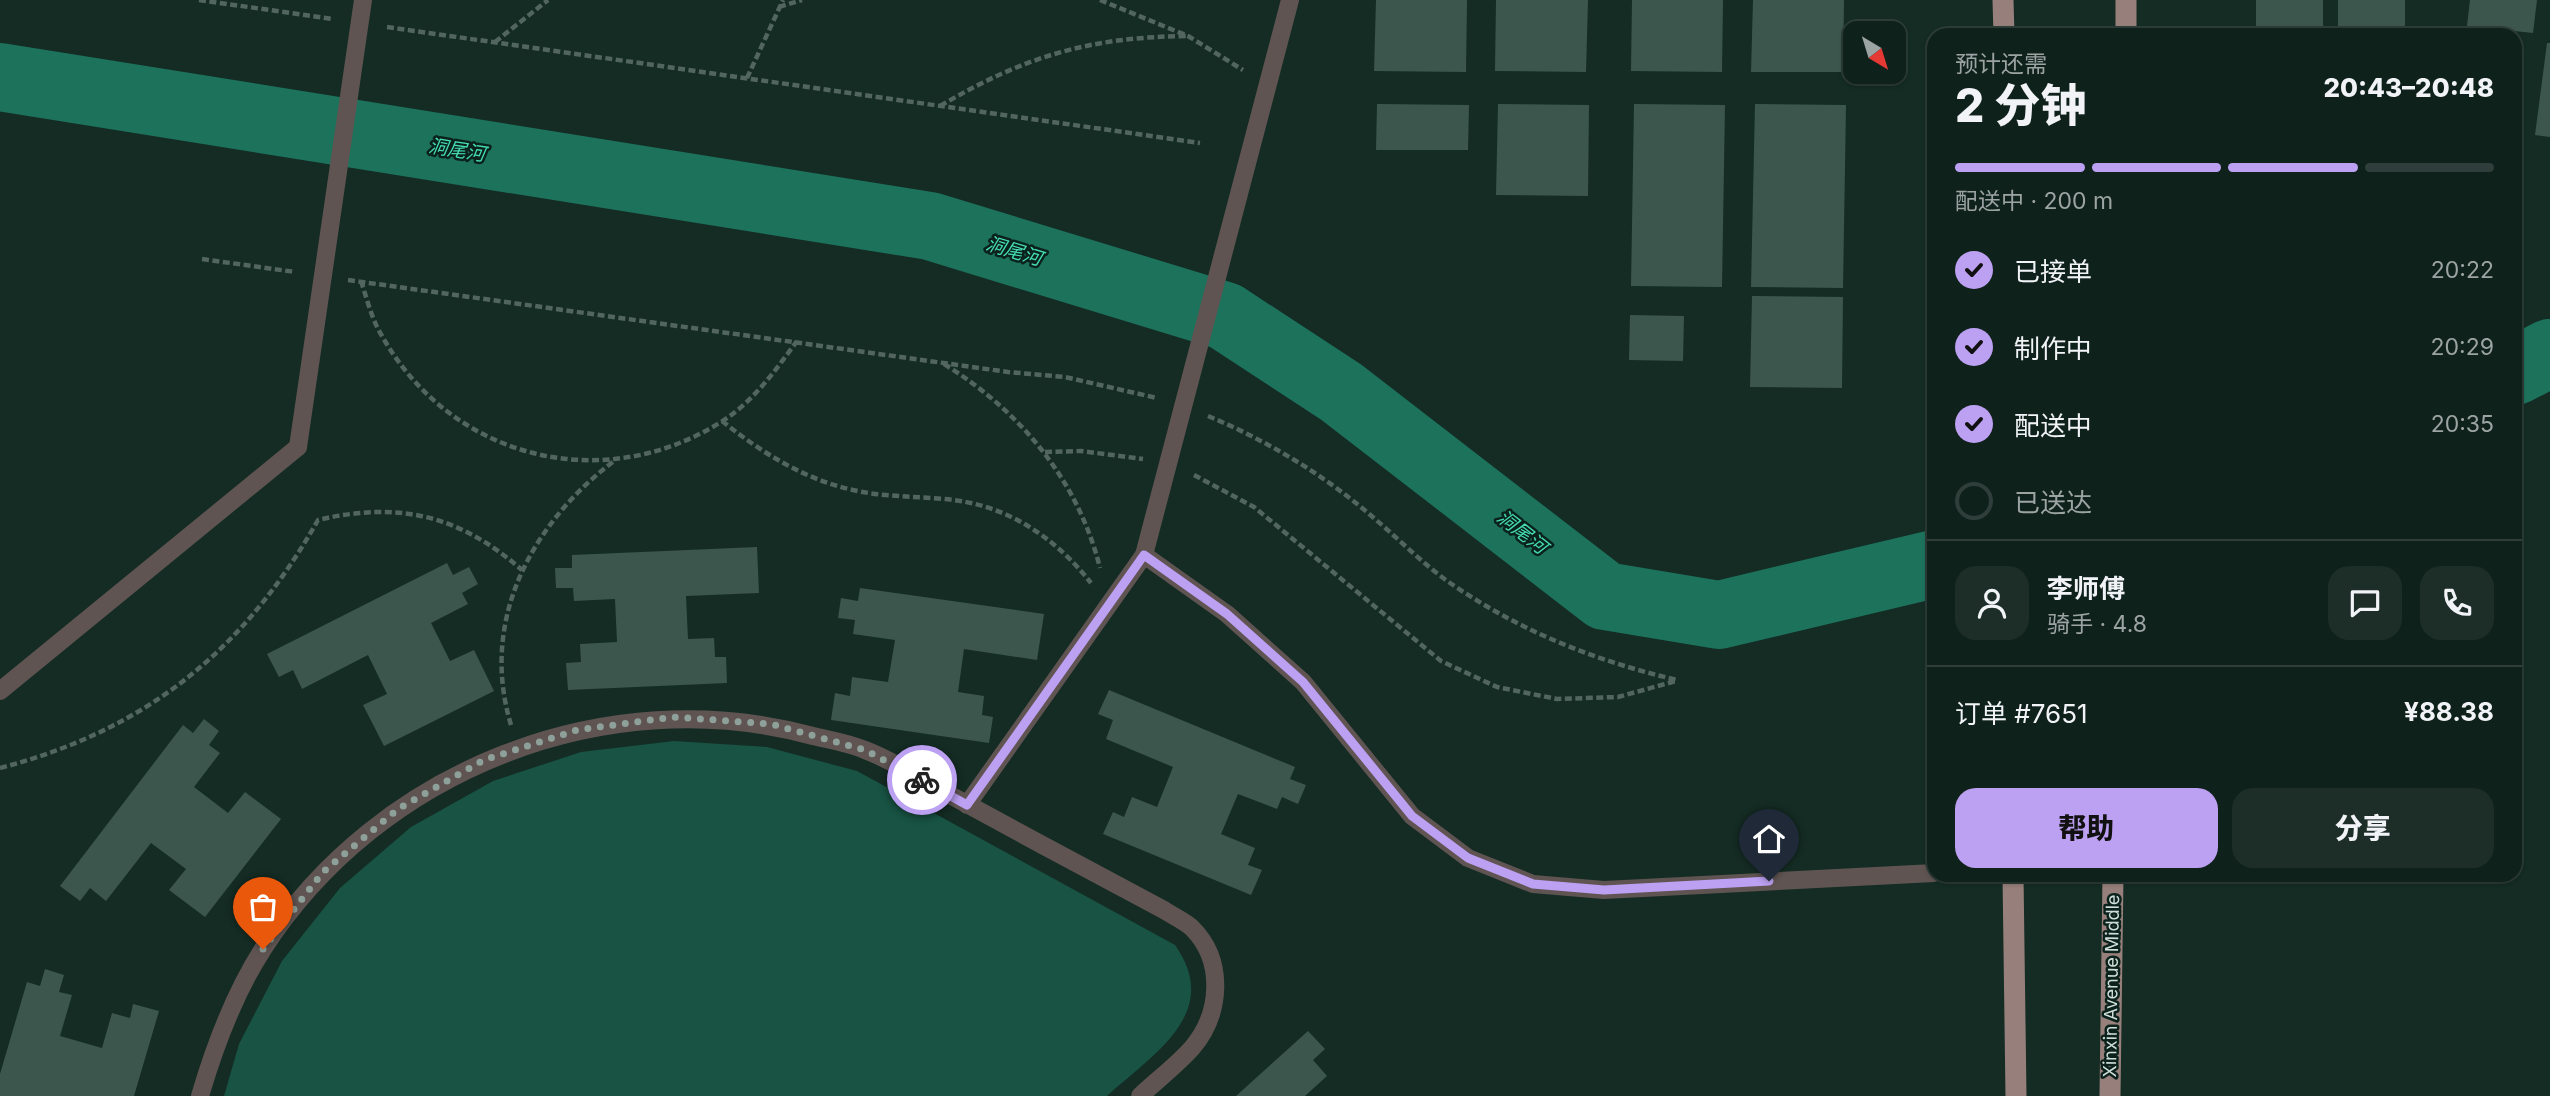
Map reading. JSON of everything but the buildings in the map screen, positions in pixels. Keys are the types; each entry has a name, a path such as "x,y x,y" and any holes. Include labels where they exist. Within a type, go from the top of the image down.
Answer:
{"main road":[{"path":"2003,0 2004,28"},
{"path":"2126,0 2126,28"},
{"path":"2013,882 2016,1096"},
{"name":"Xinxin Avenue Middle","path":"2110,1096 2113,882"}],"lane":[{"path":"0,691 298,447 363,0"},
{"path":"967,805 1144,555 1290,0"},
{"path":"1144,555 1227,614 1303,682 1412,816 1468,858 1533,884 1604,890 1927,873"},
{"path":"200,1096 218,1036 263,949 323,872 398,809 484,760 577,730 673,717 771,724 865,750 1164,910 1192,928 1210,956 1217,988 1210,1020 1192,1048 1140,1096"}],"path":[{"path":"200,0 347,21"},
{"path":"495,42 548,0"},
{"path":"747,78 783,0"},
{"path":"779,7 802,0"},
{"path":"1100,0 1188,36 1266,87"},
{"path":"374,25 1200,143"},
{"path":"940,106 1017,65 1059,51 1144,36 1188,36"},
{"path":"202,259 308,274"},
{"path":"334,278 1065,377 1166,400"},
{"path":"361,281 380,335 412,381 455,419 505,446 559,460 616,460 671,447 722,421 764,386 797,341"},
{"path":"940,362 998,401 1045,452 1068,488 1086,526 1099,565 1107,607"},
{"path":"1189,472 1254,507 1441,661 1497,687 1569,698 1618,697 1677,680 1582,653 1492,610 1450,583 1330,483 1281,452 1198,412"},
{"path":"722,421 785,465 821,481 882,496 972,503 1027,524 1073,560 1107,607"},
{"path":"1045,452 1106,453 1154,461"},
{"path":"518,749 508,714 503,678 504,641 510,605 522,570 539,538 561,508 587,482 616,460"},
{"path":"0,768 83,742 165,696 202,667 260,609 295,561 318,520 380,510 442,520 499,550 522,570"}],"green space":[{"path":"674,741 767,747 857,771 1175,945 1188,969 1191,991 1187,1012 1161,1048 1107,1096 224,1096 239,1044 282,961 340,888 411,827 493,781 581,752"}],"waterway":[{"name":"洞尾河","path":"0,77 930,226 1225,316 1341,392 1605,596 1719,615 1927,566"},
{"name":"洞尾河","path":"2522,367 2550,353"}],"way so far":[{"path":"263,949 323,872 398,809 484,760 577,730 673,717 771,724 865,750 922,780"}],"route":[{"path":"922,780 967,805 1144,555 1227,614 1303,682 1412,816 1468,858 1533,884 1604,890 1769,881"}]}
